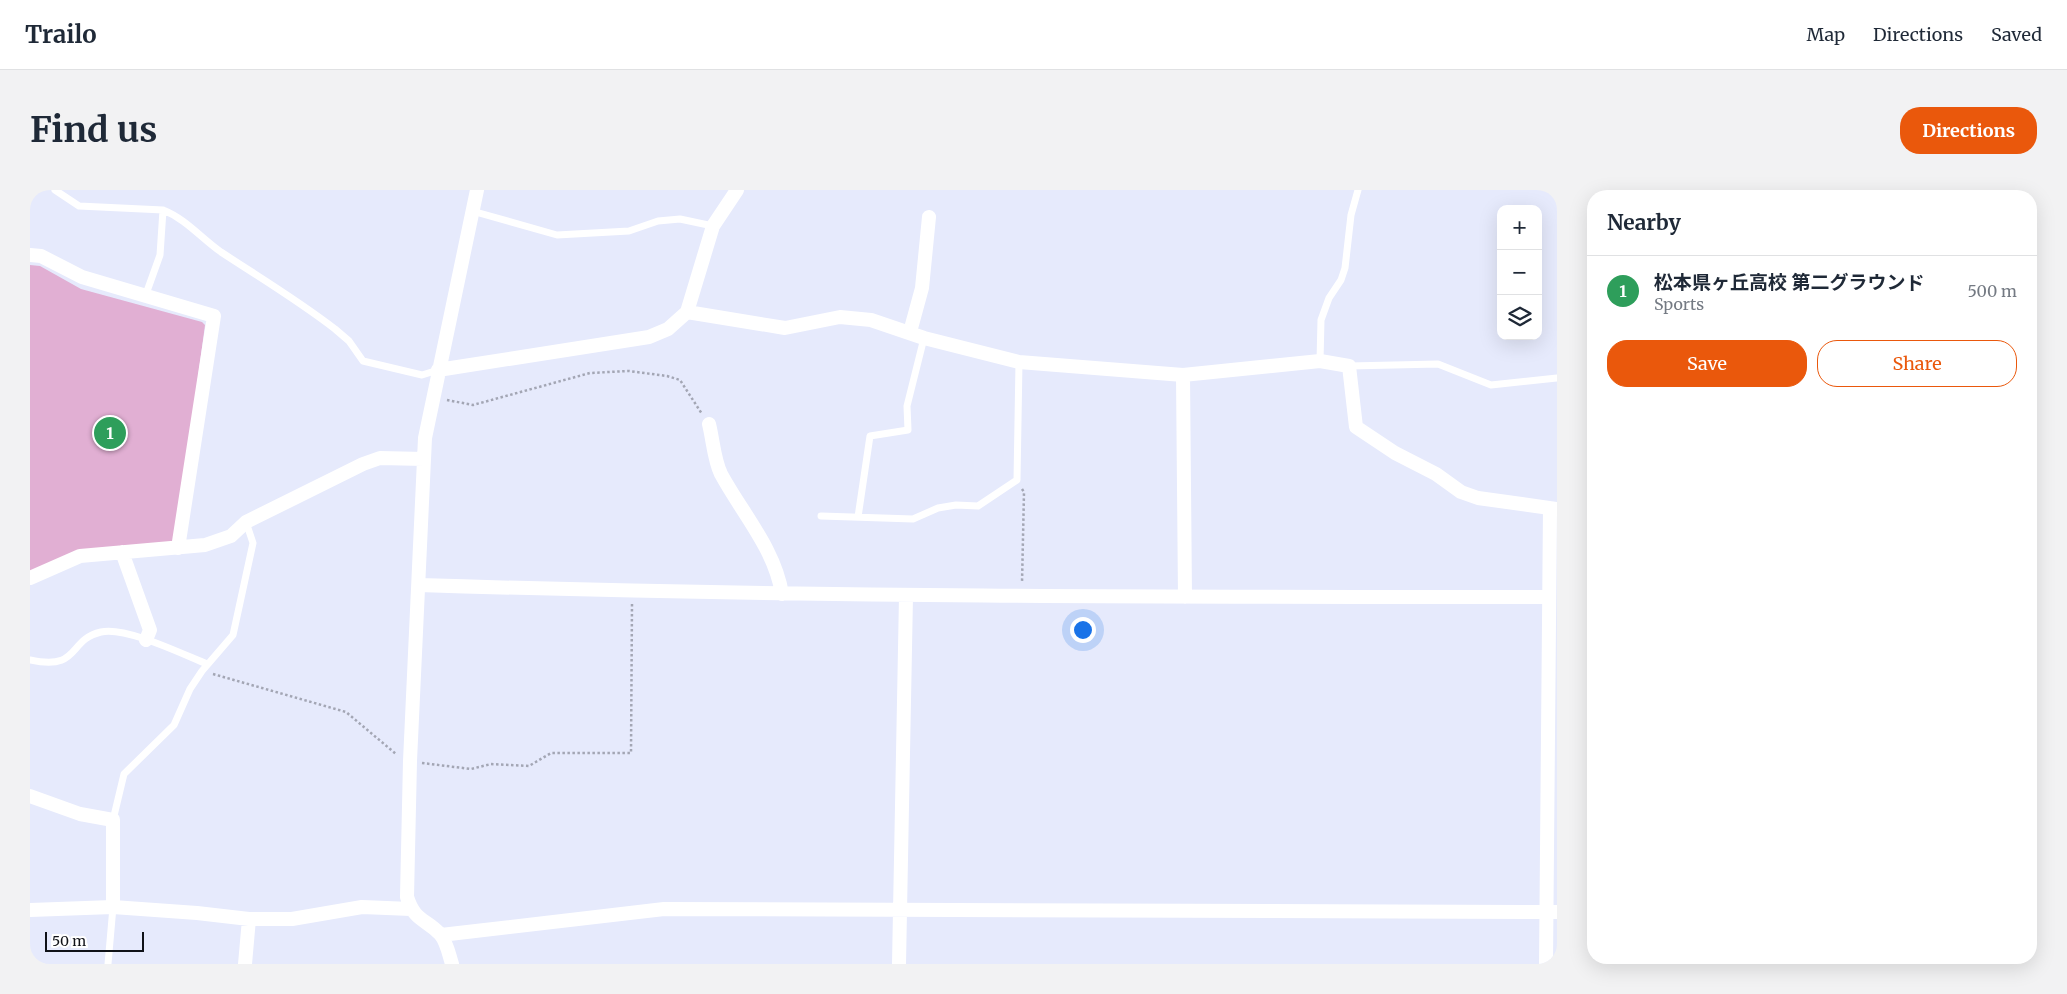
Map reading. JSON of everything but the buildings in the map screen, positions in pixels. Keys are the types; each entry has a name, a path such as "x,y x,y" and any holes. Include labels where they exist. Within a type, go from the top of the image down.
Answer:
{"street":[{"path":"452,964 441,935 417,917 411,909 407,896 410,761 425,438 477,190"},
{"path":"438,370 649,337 668,329 687,312 713,226 737,190"},
{"path":"910,332 922,288 929,217"},
{"path":"30,256 41,256 82,277 146,294 214,316 178,548"},
{"path":"687,312 785,328 840,318 872,320 924,338 1020,362 1183,375 1320,361 1349,366 1356,427 1395,453 1436,474 1461,492 1478,498 1554,508 1549,597 1553,618 1552,912 1546,964"},
{"path":"1183,375 1185,597"},
{"path":"709,424 720,472 750,520 779,577 782,594"},
{"path":"30,578 80,556 205,545 231,536 246,522 363,464 380,458 424,459"},
{"path":"122,552 150,630 146,640"},
{"path":"419,585 632,592 906,596 1549,597"},
{"path":"899,964 906,596"},
{"path":"30,796 80,814 113,820 112,907"},
{"path":"30,910 112,907 197,912 249,919 292,919 362,907 411,909"},
{"path":"441,935 664,908 900,911 1552,912"},
{"path":"245,964 249,919"}],"lane":[{"path":"55,190 79,206 163,210 182,220 220,251 335,329 349,340 363,361 422,375 438,370"},
{"path":"1320,361 1320,320 1329,298 1341,280 1345,268 1351,215 1358,190"},
{"path":"146,294 160,254 163,210"},
{"path":"472,211 557,236 629,231 658,221 680,219 713,226"},
{"path":"858,517 870,436 908,430 907,406 924,338"},
{"path":"821,516 913,518 938,508 956,505 978,506 1017,480 1020,362"},
{"path":"1349,366 1438,364 1491,385 1557,378"},
{"path":"113,820 124,774 174,726 190,689 207,664 233,635 253,543 246,522"},
{"path":"30,660 48,664 65,660 85,641 99,632 115,630 207,664"},
{"path":"108,964 112,907"}],"path":[{"path":"433,398 474,405 590,373 629,371 667,376 680,380 709,424"},
{"path":"1017,480 1024,492 1022,597"},
{"path":"202,671 346,712 398,756 410,761 471,769 491,764 528,766 551,753 631,753 632,592"}],"shaded area":[{"path":"30,265 40,266 81,289 202,322 205,325 176,541 30,572"}],"place":[{"name":"松本県ヶ丘高校 第二グラウンド","path":"110,433"}]}
